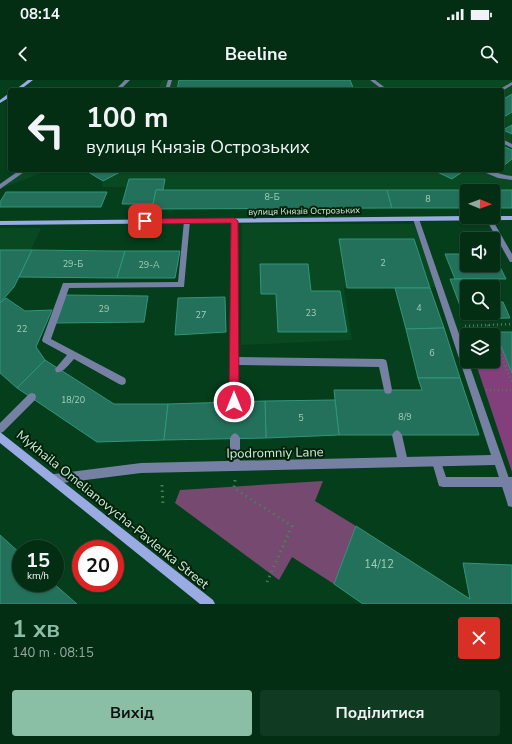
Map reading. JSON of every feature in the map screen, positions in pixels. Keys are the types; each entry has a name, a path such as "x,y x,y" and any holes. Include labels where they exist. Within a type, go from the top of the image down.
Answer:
{"main road":[{"path":"20,88 31,80"},
{"name":"вулиця Князів Острозьких","path":"0,223 460,218"},
{"name":"вулиця Князів Острозьких","path":"500,218 512,218"},
{"name":"Mykhaila Omelianovycha-Pavlenka Street","path":"0,437 209,604"}],"street":[{"path":"119,88 128,80"},
{"path":"372,80 383,88"},
{"path":"0,188 21,172"},
{"path":"487,172 500,177 512,178"},
{"path":"416,219 498,460 509,482 512,502"},
{"path":"122,381 46,340 66,284 181,285 187,221"},
{"path":"234,221 234,402"},
{"path":"492,224 512,260"},
{"path":"59,369 73,355"},
{"path":"234,361 383,363 388,390"},
{"path":"0,429 32,397"},
{"path":"397,435 403,462"},
{"path":"235,438 235,466"},
{"name":"Ipodromniy Lane","path":"54,479 141,468 498,460"},
{"path":"437,462 443,482 509,482"}],"path":[{"path":"459,326 512,324"},
{"path":"500,353 512,382"},
{"path":"481,390 512,390"},
{"path":"235,480 234,488 292,526 267,582"},
{"path":"162,485 163,505"}],"shaded area":[{"path":"162,80 512,80 512,208 500,208 500,184 460,184 460,208 152,209 153,204 122,204 127,187 102,187 103,181 88,172 504,172 504,88 159,88"},
{"path":"16,172 44,172 0,189 0,183"},
{"path":"242,224 414,224 437,287 344,288 352,340 241,345"},
{"path":"0,228 41,228 14,287 0,303"},
{"path":"500,344 512,373 512,472 477,368 500,368"},
{"path":"323,481 315,501 356,526 334,584 292,557 279,580 175,503 180,490"}],"building":[{"path":"179,80 350,80 353,88 177,88"},
{"path":"512,94 512,112 504,117 504,99"},
{"path":"512,125 512,134 504,130"},
{"path":"504,147 512,150 512,159 504,165"},
{"path":"88,172 120,172 103,181"},
{"path":"437,172 462,172 452,179"},
{"path":"129,179 165,179 163,190 156,190 153,204 122,204"},
{"path":"156,190 387,190 392,208 152,209"},
{"path":"387,190 460,190 460,208 392,208"},
{"path":"500,190 512,190 512,208 500,208"},
{"path":"6,192 107,192 101,207 0,207 0,202"},
{"path":"339,239 414,239 430,288 347,288"},
{"path":"0,250 32,250 14,287 0,303"},
{"path":"32,250 125,251 117,278 19,277"},
{"path":"125,251 180,251 175,278 117,278"},
{"path":"445,254 460,254 460,272 500,272 500,267 506,279 455,279"},
{"path":"260,264 308,264 311,291 340,291 347,332 278,332 276,294 261,294"},
{"path":"450,279 481,279 460,280 460,306"},
{"path":"395,288 430,288 444,328 406,329"},
{"path":"66,295 148,296 144,322 56,323"},
{"path":"225,297 226,332 175,335 178,298"},
{"path":"6,298 25,311 52,310 36,347 45,360 17,388 0,373 0,303"},
{"path":"500,302 503,302 510,318 500,318"},
{"path":"444,328 460,378 418,378 406,329"},
{"path":"500,332 512,332 512,373 500,344"},
{"path":"45,360 114,404 168,404 164,440 97,442 17,388"},
{"path":"418,378 460,378 479,435 339,435 334,390 422,390"},
{"path":"335,400 339,435 266,438 265,401"},
{"path":"265,401 266,438 164,440 168,404"},
{"path":"356,526 470,599 463,563 512,565 512,604 363,604 334,584"},
{"path":"0,535 12,546 12,592 63,592 77,604 0,604"}],"route":[{"path":"145,221 234,221 234,402"}]}
